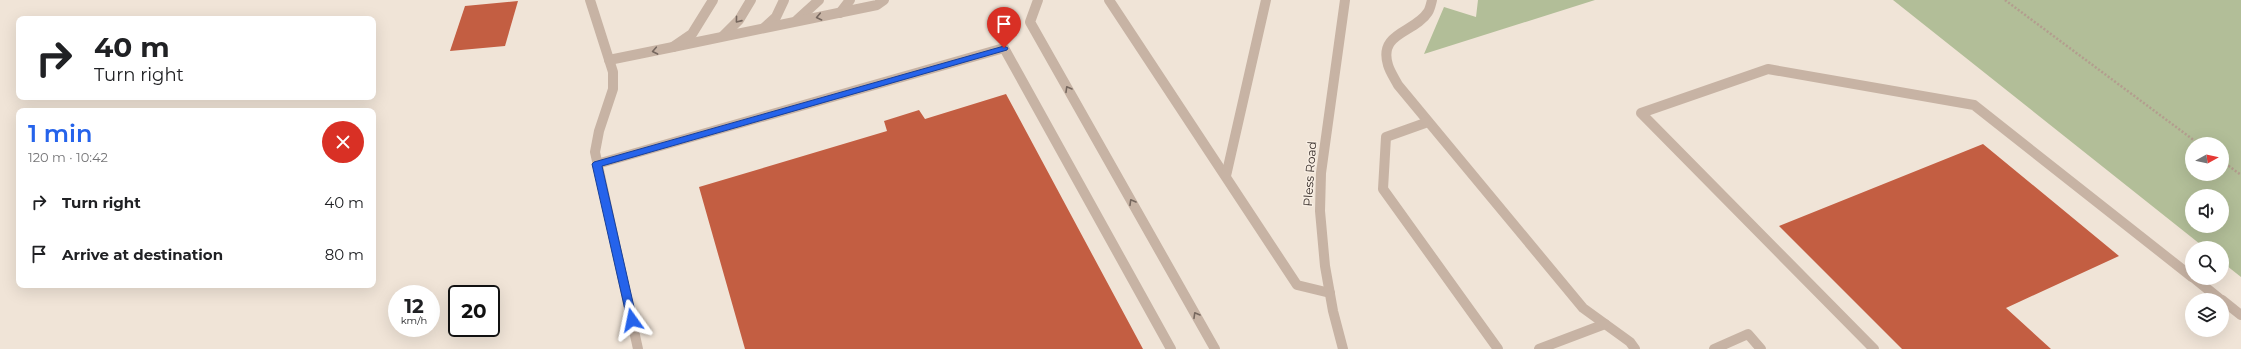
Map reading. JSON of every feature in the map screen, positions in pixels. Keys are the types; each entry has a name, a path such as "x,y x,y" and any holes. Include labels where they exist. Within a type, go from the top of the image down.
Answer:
{"street":[{"path":"590,0 613,72 613,89 594,152 638,349"},
{"path":"673,47 692,34 712,0"},
{"path":"721,37 731,29 745,12 750,0"},
{"path":"764,28 776,17 784,0"},
{"path":"795,22 809,11 819,0"},
{"path":"840,13 850,0"},
{"path":"609,60 877,5 884,0"},
{"path":"1038,0 1030,22 1215,349"},
{"path":"1109,0 1297,285 1330,293"},
{"path":"1226,176 1266,0"},
{"name":"Pless Road","path":"1343,349 1325,266 1320,212 1321,174 1345,0"},
{"path":"1432,0 1431,7 1425,18 1397,33 1389,44 1386,57 1390,71 1398,85 1583,308 1630,342 1635,349"},
{"path":"597,164 1004,48 1171,349"},
{"path":"1874,349 1641,113 1768,69 1974,105 2185,271"},
{"path":"1428,122 1386,137 1383,189 1498,349"},
{"path":"2203,285 2213,293"},
{"path":"2229,306 2241,315"},
{"path":"1539,349 1605,324"},
{"path":"1714,349 1748,334 1761,349"}],"path":[{"path":"2005,0 2190,137"},
{"path":"2229,167 2241,176"}],"green space":[{"path":"1478,0 1595,0 1424,54 1444,7 1476,17"},
{"path":"1893,0 2241,0 2241,277 2229,268 2229,241 2196,241 2186,233 2229,233 2229,189 2185,189 2185,232"}],"building":[{"path":"518,1 505,46 450,51 465,6"},
{"path":"1006,94 1143,349 745,349 699,187 887,131 884,121 919,110 925,119"},
{"path":"1983,144 2119,256 2006,308 2051,349 1902,349 1779,226"}],"route":[{"path":"632,320 597,164 1004,48"}]}
